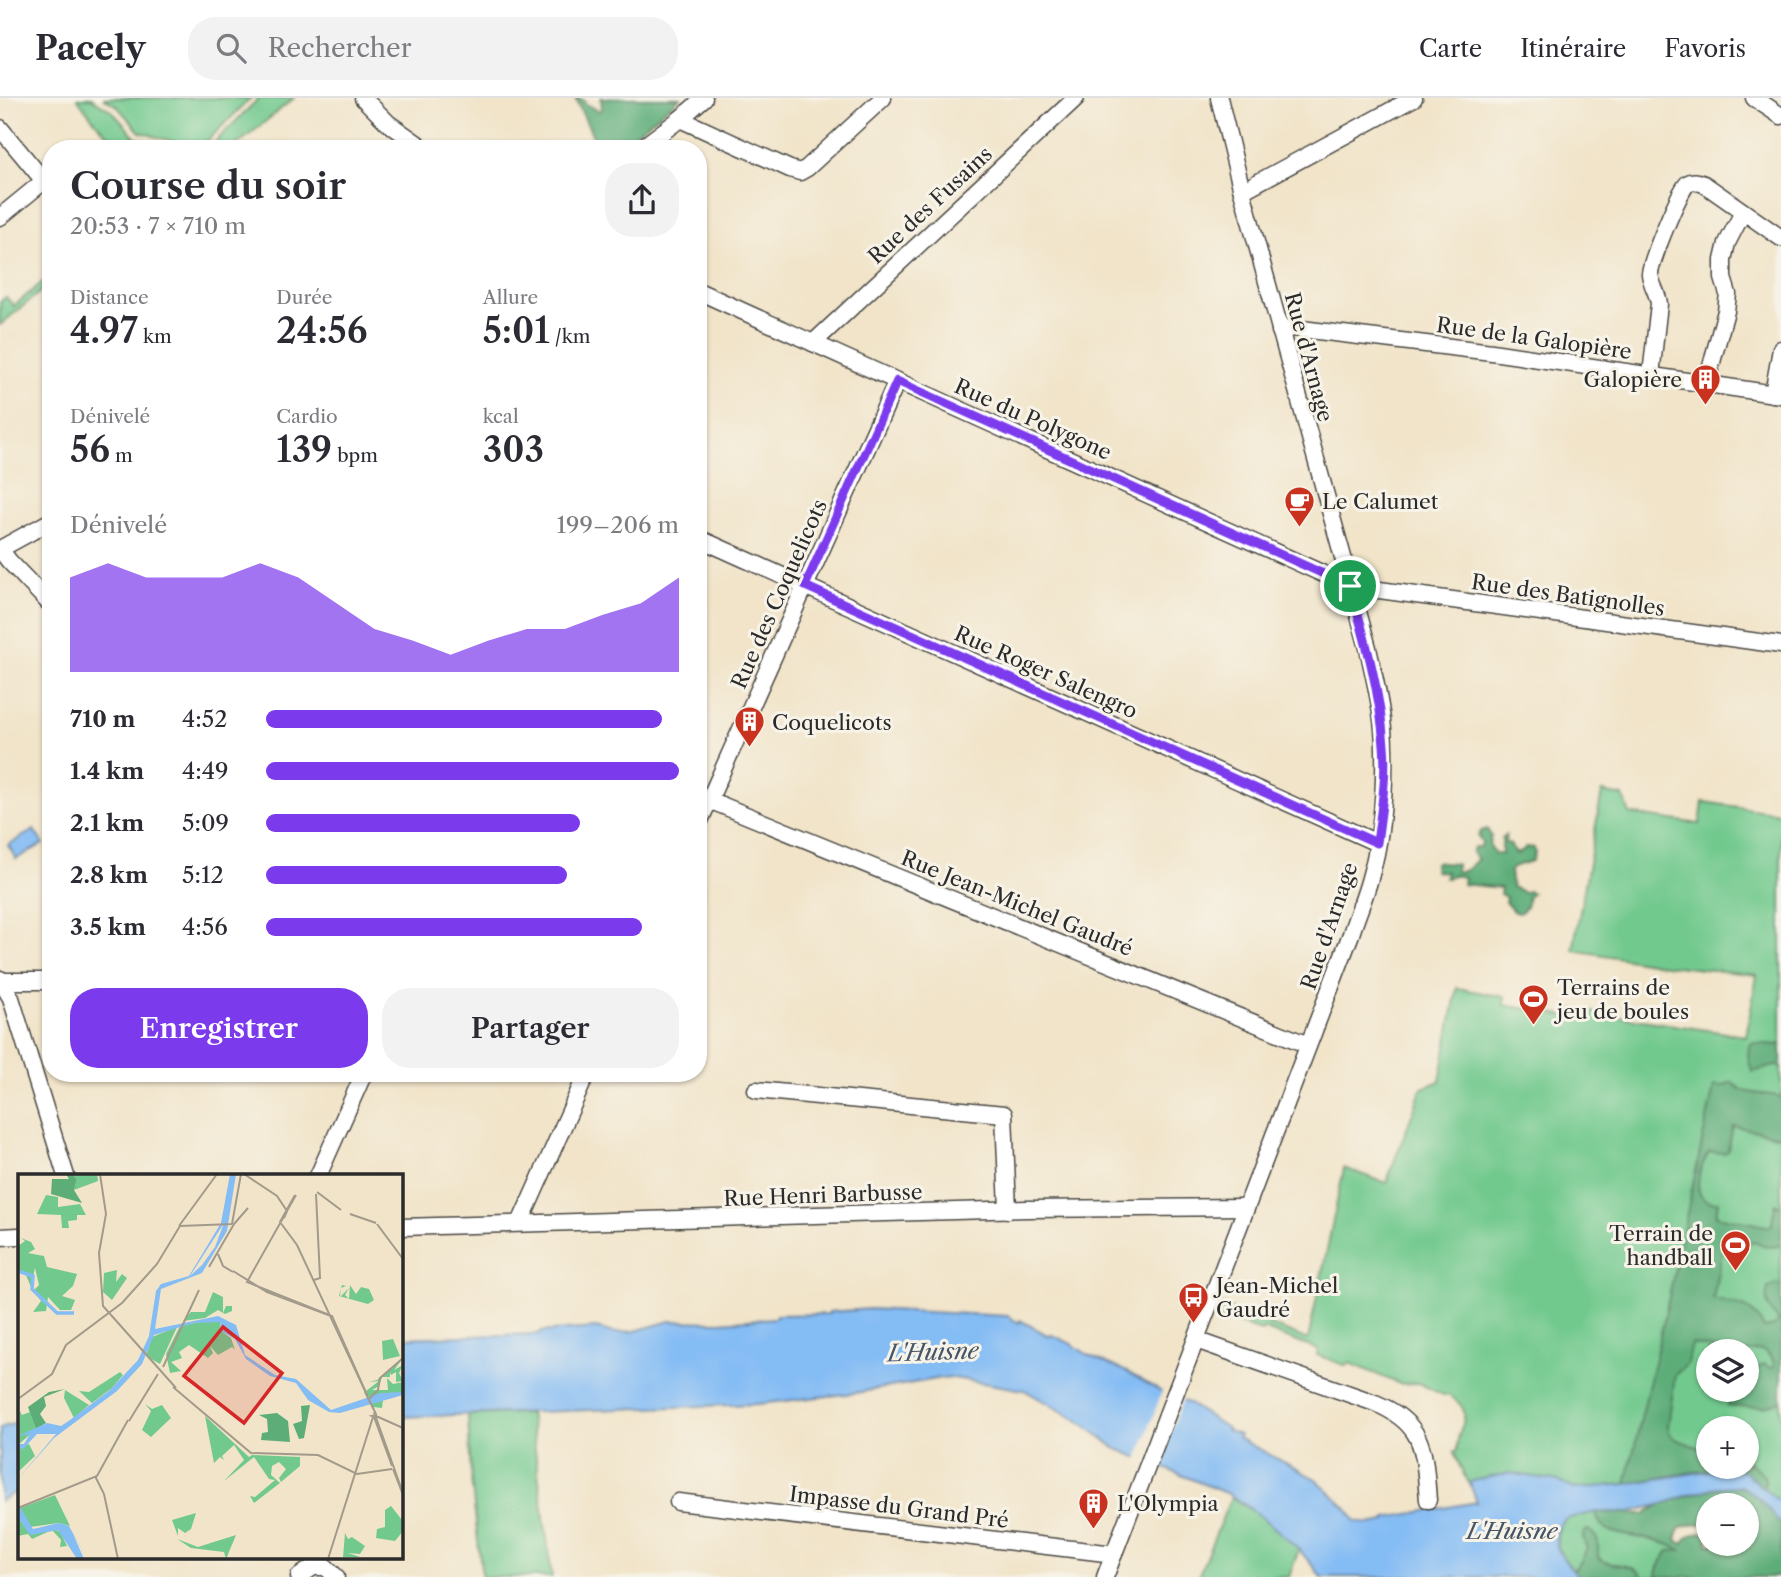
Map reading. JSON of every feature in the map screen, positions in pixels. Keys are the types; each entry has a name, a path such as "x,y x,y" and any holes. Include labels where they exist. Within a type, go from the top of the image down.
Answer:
{"street":[{"path":"363,98 388,122 413,140"},
{"path":"652,140 704,98"},
{"path":"680,119 800,172 883,98"},
{"name":"Rue des Fusains","path":"813,343 1076,98"},
{"name":"Rue d'Arnage","path":"1114,1554 1363,900 1377,843 1383,802 1384,748 1368,648 1242,191 1219,98"},
{"path":"1242,191 1414,98"},
{"path":"1754,98 1781,116"},
{"path":"0,128 42,179"},
{"path":"1651,375 1659,296 1651,281 1650,268 1684,187 1693,182 1704,184 1781,238"},
{"path":"0,217 42,183"},
{"path":"1699,382 1709,373 1727,311 1728,294 1723,278 1723,260 1727,243 1743,212"},
{"name":"Rue du Polygone","path":"707,295 1350,586"},
{"name":"Rue de la Galopière","path":"1280,331 1293,328 1492,352 1777,395"},
{"path":"1777,395 1781,349"},
{"name":"Rue des Coquelicots","path":"707,805 897,381"},
{"path":"42,526 0,549 42,596"},
{"name":"Rue Roger Salengro","path":"707,542 1377,843"},
{"name":"Rue des Batignolles","path":"1350,586 1781,645"},
{"name":"Rue Jean-Michel Gaudré","path":"709,800 1308,1045"},
{"path":"1,981 42,981"},
{"path":"1,981 11,998 65,1174"},
{"path":"319,1174 360,1082"},
{"path":"520,1223 583,1082"},
{"path":"756,1090 1004,1114 1007,1210"},
{"name":"Rue Henri Barbusse","path":"402,1227 1007,1210 1246,1207"},
{"path":"0,1237 18,1236"},
{"path":"1195,1343 1357,1396 1385,1407 1401,1417 1412,1428 1421,1445 1428,1500"},
{"name":"Impasse du Grand Pré","path":"678,1502 1114,1554"},
{"path":"1105,1577 1114,1554"},
{"path":"299,1577 313,1567 331,1572"}],"green space":[{"path":"77,98 91,98 112,111 136,138 143,140 114,140"},
{"path":"103,98 251,98 208,140 168,140 140,132 116,105"},
{"path":"259,98 294,98 243,140 217,140"},
{"path":"575,98 599,111 602,108 601,98 680,98 627,140 595,140"},
{"path":"42,283 42,290 0,325 0,302 6,297 14,306"},
{"path":"1602,792 1623,796 1630,814 1700,824 1703,802 1781,813 1781,1503 1763,1489 1737,1479 1759,1479 1759,1416 1696,1416 1696,1473 1574,1489 1558,1481 1510,1473 1470,1484 1454,1452 1457,1451 1464,1420 1463,1408 1448,1395 1418,1383 1400,1384 1349,1363 1347,1366 1317,1355 1318,1350 1263,1329 1262,1331 1216,1317 1221,1305 1308,1340 1344,1168 1386,1183 1422,1088 1440,1081 1457,988 1505,997 1504,1005 1569,1016 1571,1009 1746,1036 1757,975 1657,964 1573,950"},
{"path":"1487,829 1491,836 1489,845 1495,854 1502,854 1502,838 1506,835 1505,843 1510,844 1517,854 1527,847 1534,848 1532,861 1510,871 1512,887 1532,893 1520,913 1514,912 1505,902 1506,897 1500,894 1501,888 1463,884 1464,877 1452,875 1445,878 1446,872 1435,871 1434,866 1438,861 1456,864 1458,872 1466,870 1478,859 1472,853 1474,847 1481,847 1482,842 1478,836 1481,831"},
{"path":"1752,1043 1781,1043 1781,1067 1778,1065 1752,1072 1748,1057"},
{"path":"1731,1082 1749,1092 1781,1097 1781,1136 1733,1126 1728,1151 1710,1152 1702,1166 1698,1184 1702,1198 1709,1202 1718,1202 1716,1216 1771,1227 1776,1203 1781,1207 1781,1243 1778,1246 1770,1247 1753,1242 1740,1248 1726,1245 1722,1251 1713,1299 1749,1310 1764,1328 1774,1326 1779,1321 1768,1306 1767,1293 1768,1288 1781,1285 1781,1401 1764,1407 1728,1406 1729,1402 1759,1402 1759,1367 1764,1364 1770,1368 1774,1365 1765,1352 1759,1350 1759,1339 1696,1339 1696,1345 1691,1344 1687,1364 1675,1375 1668,1426 1675,1439 1696,1447 1696,1472 1626,1484 1714,1086"},
{"path":"530,1413 552,1577 482,1577 471,1479 468,1415"},
{"path":"1759,1471 1764,1475 1763,1489 1753,1479 1759,1479"},
{"path":"1740,1486 1752,1493 1698,1493"},
{"path":"1696,1493 1696,1525 1682,1527 1676,1540 1683,1544 1689,1536 1696,1534 1696,1556 1759,1556 1759,1499 1781,1524 1781,1577 1657,1577 1661,1563 1669,1551 1681,1550 1662,1542 1613,1532 1602,1525 1595,1512 1645,1514"},
{"path":"1231,1497 1269,1522 1299,1549 1289,1577 1198,1577"},
{"path":"1595,1512 1596,1517 1642,1538 1671,1545 1682,1551 1669,1551 1659,1566 1657,1577 1643,1577 1631,1567 1605,1564 1598,1557 1596,1539 1588,1530 1584,1543 1587,1548 1581,1562 1573,1570 1557,1546 1560,1526 1565,1519"},
{"path":"1588,1530 1596,1538 1598,1557 1609,1563 1632,1568 1643,1577 1579,1577 1573,1570 1581,1562 1587,1548 1583,1537"}],"water":[{"path":"34,830 42,842 16,859 8,845"},
{"name":"L'Huisne","path":"870,1309 1008,1316 1019,1323 1020,1320 1183,1400 1227,1428 1226,1430 1239,1435 1238,1438 1316,1479 1356,1521 1369,1524 1386,1521 1386,1518 1477,1502 1470,1484 1472,1481 1510,1473 1558,1481 1574,1489 1696,1473 1696,1479 1752,1479 1781,1503 1781,1524 1759,1498 1759,1493 1752,1493 1740,1486 1717,1487 1630,1512 1595,1512 1565,1519 1556,1536 1556,1543 1561,1556 1579,1577 1322,1577 1297,1548 1238,1500 1117,1449 1079,1421 1024,1390 948,1377 855,1393 758,1404 402,1417 402,1338 539,1334 596,1328 614,1333 635,1331 670,1321 720,1322 775,1318 776,1315 829,1314"},
{"path":"18,1422 18,1491 0,1501 0,1428"}],"pier":[{"path":"1163,1388 1184,1397 1157,1470 1137,1462"}],"place":[{"name":"Galopière","path":"1705,406"},
{"name":"Le Calumet","path":"1299,528"},
{"name":"Coquelicots","path":"749,749"},
{"name":"Terrains de jeu de boules","path":"1534,1026"},
{"name":"Terrain de handball","path":"1736,1272"},
{"name":"Jean-Michel Gaudré","path":"1193,1324"},
{"name":"L'Olympia","path":"1094,1530"}],"route":[{"path":"897,381 1350,586 1368,648 1384,748 1383,802 1377,843 805,586 897,381"}]}
